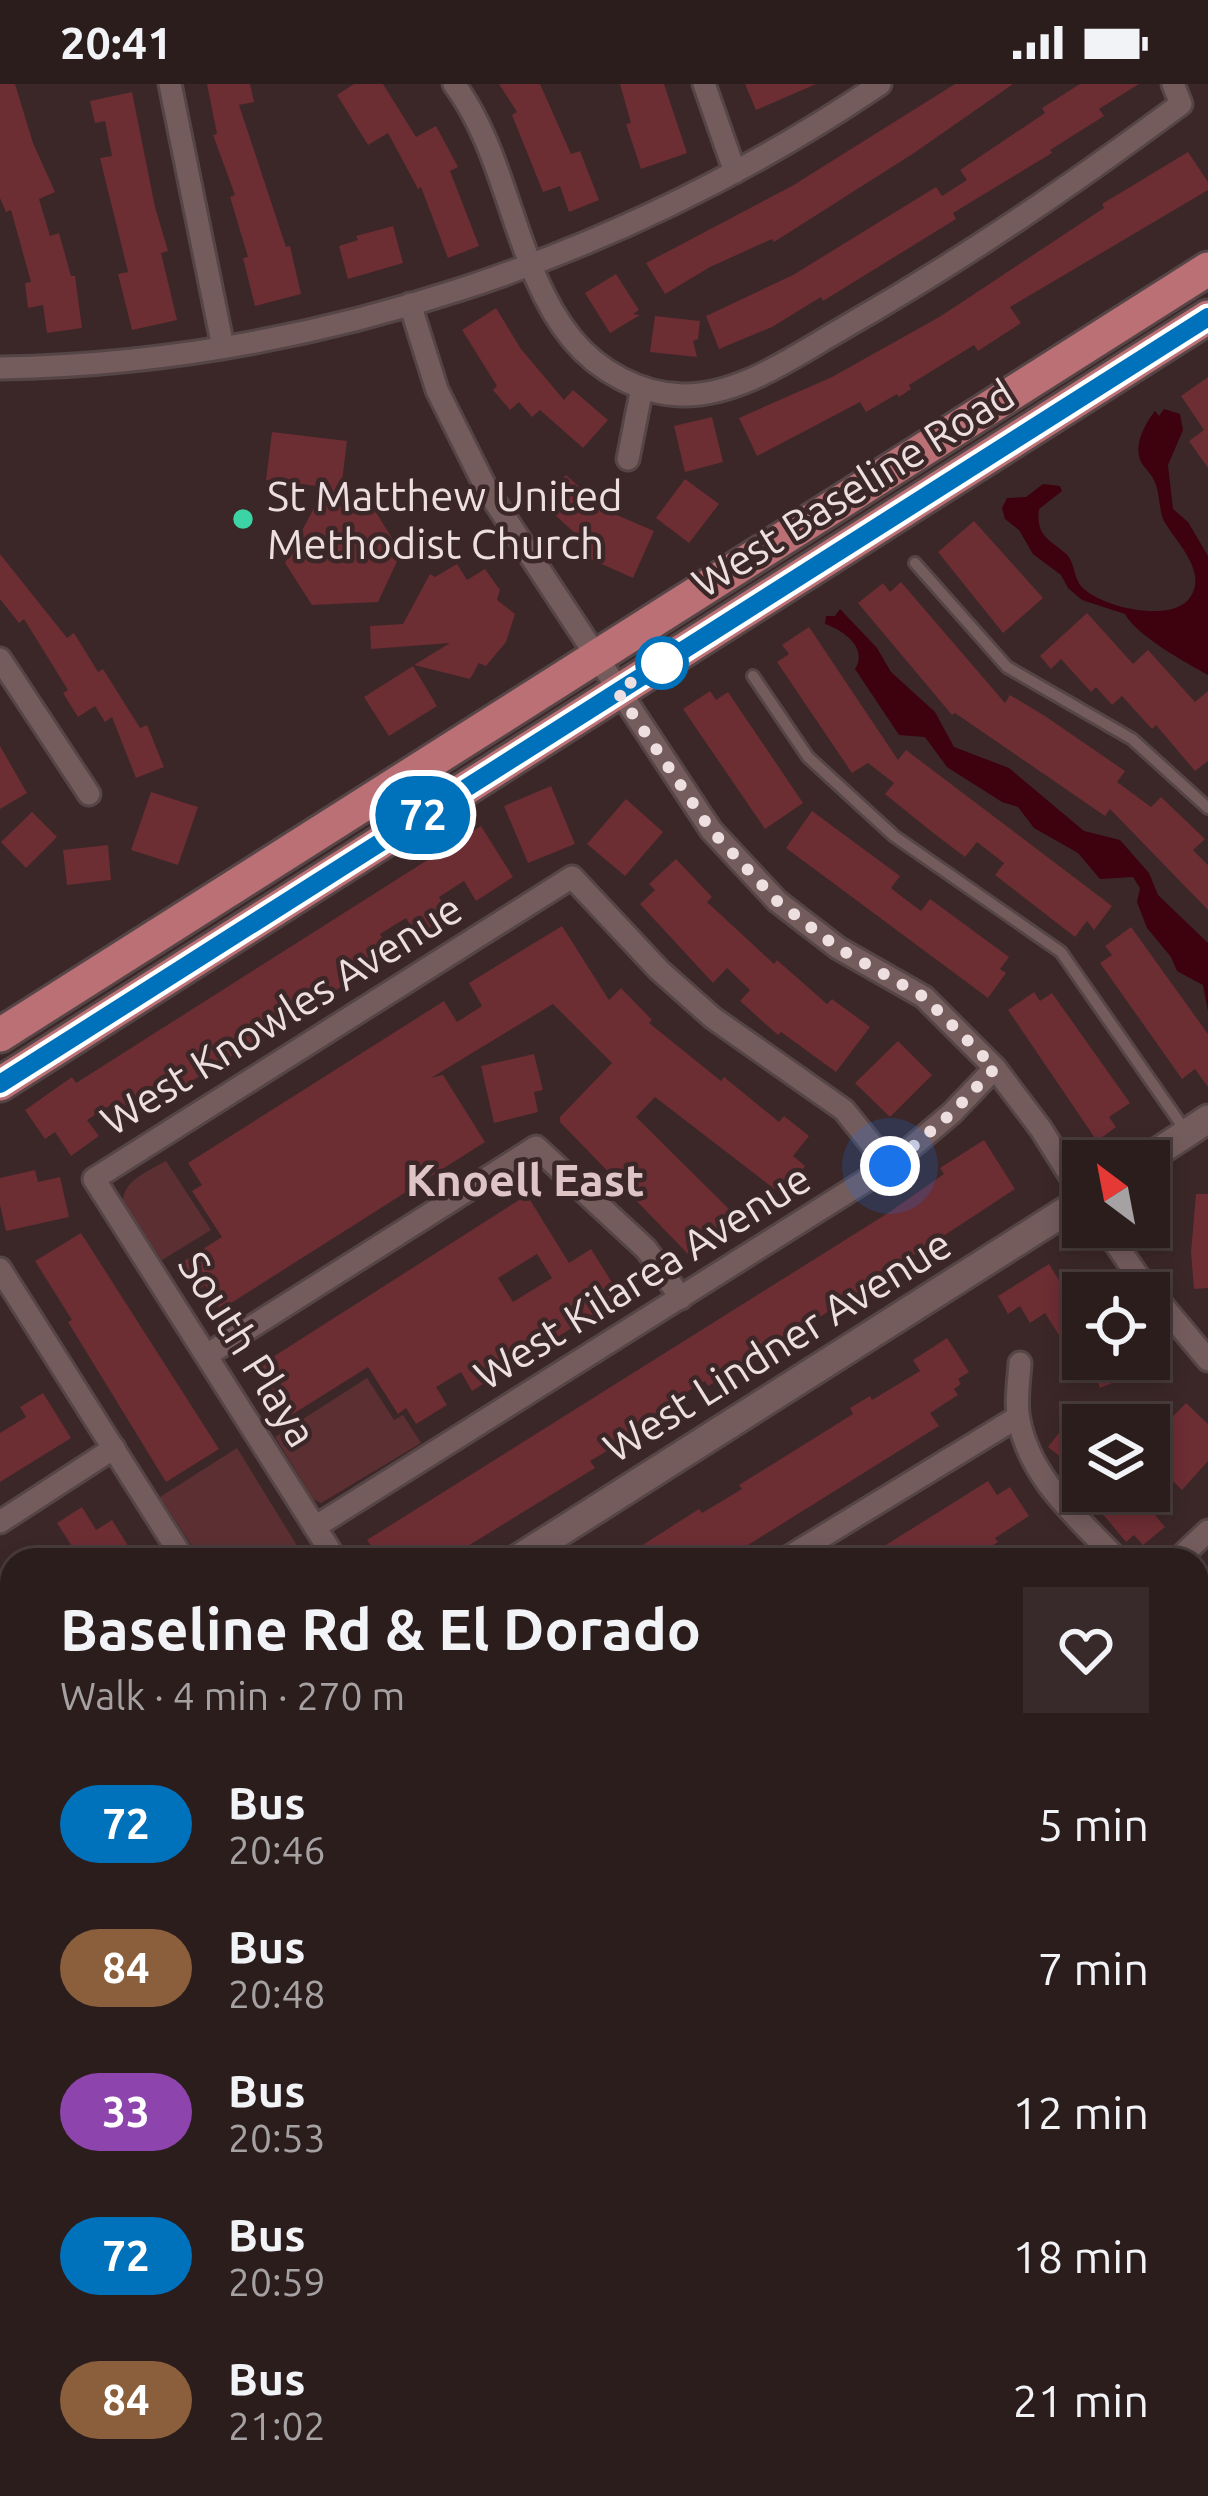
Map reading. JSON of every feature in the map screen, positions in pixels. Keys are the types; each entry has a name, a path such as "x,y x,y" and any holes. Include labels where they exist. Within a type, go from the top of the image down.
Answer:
{"main road":[{"name":"West Baseline Road","path":"0,1035 1208,269"},
{"name":"West Baseline Road","path":"0,1084 1208,317"}],"street":[{"path":"170,84 223,347"},
{"path":"454,84 551,308 573,340 607,372 643,388 683,395 724,388 764,373 1036,210 1181,104 1173,84"},
{"path":"704,84 735,172"},
{"path":"0,368 109,362 223,347 410,304 533,264 735,172 880,84"},
{"path":"410,304 437,390 487,490 711,830 777,901 838,948 924,997 995,1068 1062,1164"},
{"path":"628,459 643,388"},
{"path":"0,659 89,794"},
{"name":"West Knowles Avenue","path":"94,1179 572,877 659,970 713,1018 844,1110 890,1166"},
{"name":"West Kilarea Avenue","path":"314,1528 890,1166 995,1068"},
{"path":"1170,1144 1198,1126"},
{"path":"207,1355 536,1147 646,1250 681,1298"},
{"name":"South Playa","path":"94,1179 328,1548"},
{"name":"West Lindner Avenue","path":"535,1548 1062,1211"},
{"path":"1119,1248 1208,1360"},
{"path":"0,1269 176,1548"},
{"path":"1020,1363 1018,1417 1030,1459 1107,1548"},
{"path":"804,1548 1018,1417"},
{"path":"0,1522 114,1448"}],"lane":[{"path":"915,563 1007,667 1132,739 1208,808"},
{"path":"753,676 808,757 894,836 1060,952 1198,1126"}],"shaded area":[{"path":"1164,409 1180,414 1183,430 1168,465 1173,509 1188,522 1208,556 1208,675 1150,640 1125,614 1082,600 1061,575 1033,554 1019,530 1005,519 1002,508 1007,498 1026,497 1043,484 1060,486 1062,491 1039,509 1039,525 1068,556 1081,586 1103,600 1136,610 1182,605 1191,596 1195,576 1164,521 1155,481 1139,455 1147,422 1155,411 1159,416"},
{"path":"840,609 877,648 891,672 935,712 954,747 1009,768 1084,831 1120,840 1149,873 1158,895 1208,943 1208,1011 1203,985 1177,971 1147,928 1137,902 1140,888 1133,877 1100,879 1078,853 1034,828 1018,807 947,767 925,737 899,735 855,669 856,646 825,624 826,616 835,616"},
{"path":"166,1161 211,1230 162,1260 123,1202 132,1182"},
{"path":"367,1378 394,1420 403,1415 421,1443 321,1503 313,1499 275,1437"},
{"path":"237,1448 300,1548 193,1548 160,1497"}],"building":[{"path":"0,84 15,84 33,143 55,192 39,199 50,236 59,233 71,276 75,276 82,328 47,333 43,305 28,308 25,283 31,282 11,210 6,212 0,198"},
{"path":"207,84 250,84 254,102 239,105 286,247 290,246 301,294 255,306 243,258 248,257 230,197 235,195 213,135 217,134"},
{"path":"354,84 383,84 416,137 436,126 458,167 450,171 479,246 448,258 421,187 418,189 388,133 368,145 337,95"},
{"path":"499,84 540,84 571,154 580,151 599,200 569,212 560,186 543,192 512,115 517,112"},
{"path":"620,84 664,84 687,153 641,169 626,124 631,123"},
{"path":"745,84 816,84 756,110"},
{"path":"955,84 1013,84 774,242 710,267 665,294 646,263 792,186"},
{"path":"1080,84 1139,84 1099,109 1104,116 1050,150 1052,153 953,213 956,219 823,301 821,297 772,327 719,349 706,316 793,275 936,187 942,196 967,180 960,170"},
{"path":"132,92 168,251 161,253 177,320 132,330 118,274 128,272 100,158 112,156 105,121 95,123 90,101"},
{"path":"1188,152 1208,182 1208,190 1010,307 1021,323 978,351 974,345 909,385 911,389 899,397 866,412 860,402 757,456 739,418 832,377 941,316 1104,208 1102,204"},
{"path":"393,226 403,263 348,279 339,246"},
{"path":"616,274 639,310 633,314 640,315 610,333 585,293"},
{"path":"496,308 521,349 564,400 573,390 608,420 583,448 540,410 532,417 519,402 510,410 493,390 497,386 462,330"},
{"path":"655,316 700,321 698,339 693,341 697,357 650,352"},
{"path":"1208,377 1208,468 1189,441 1204,430 1181,396"},
{"path":"712,417 723,462 685,472 674,426"},
{"path":"272,432 347,441 339,506 371,504 401,553 378,602 312,605 285,563 325,487 266,480"},
{"path":"566,475 605,510 654,531 633,578 586,557 590,547 541,502"},
{"path":"685,479 719,504 689,543 656,518"},
{"path":"974,521 1043,598 1003,633 938,552"},
{"path":"0,554 67,638 74,633 98,672 103,669 140,728 147,725 164,767 136,778 112,717 105,722 95,706 78,717 63,693 68,690 24,619 19,623 0,599"},
{"path":"457,564 467,580 485,569 500,590 497,600 515,614 506,642 486,666 479,663 470,679 414,665 450,643 371,649 370,626 403,624 430,574 435,577"},
{"path":"901,582 1005,703 1010,695 1045,716 1125,771 1117,782 1151,807 1161,797 1205,839 1193,850 1208,865 1208,910 1110,809 1105,816 952,715 858,603 883,583 890,592"},
{"path":"1087,613 1133,664 1148,650 1195,702 1208,691 1208,761 1195,771 1156,725 1152,729 1122,696 1112,705 1096,687 1091,692 1061,659 1051,669 1040,656"},
{"path":"809,627 898,760 906,750 1112,906 1094,930 1087,921 1075,937 995,875 1004,863 977,842 965,857 885,794 894,783 868,763 852,773 777,662 789,654 782,645"},
{"path":"413,666 437,706 389,736 364,697"},
{"path":"710,691 716,700 728,692 803,803 765,829 683,709"},
{"path":"0,746 27,793 0,809"},
{"path":"551,786 575,844 528,863 504,806"},
{"path":"151,792 198,807 178,865 131,850"},
{"path":"626,799 663,832 625,876 587,844"},
{"path":"812,811 900,876 891,888 921,911 930,899 1009,957 1000,969 1006,973 988,998 786,848"},
{"path":"32,812 57,837 26,868 1,842"},
{"path":"481,826 513,877 476,901 464,881 439,897 450,915 417,936 406,918 380,934 393,954 130,1120 117,1101 87,1120 99,1136 71,1156 55,1132 45,1139 25,1110 72,1077 76,1083"},
{"path":"108,845 111,880 67,885 63,850"},
{"path":"676,859 712,897 707,902 774,964 777,960 827,1004 832,999 870,1027 836,1072 781,1032 778,1035 740,1001 750,990 727,968 713,983 640,904 655,890 649,884"},
{"path":"562,926 609,1000 621,988 652,1020 649,1023 721,1081 724,1077 779,1122 784,1116 809,1136 793,1156 805,1166 782,1195 655,1097 636,1117 733,1213 688,1254 560,1122 612,1063 553,1004 431,1078 443,1075 485,1142 220,1310 205,1285 198,1290 181,1263 222,1237 192,1191 202,1185 188,1163 444,1001 457,1022 482,1006 469,983"},
{"path":"1131,927 1208,1034 1208,1087 1195,1069 1182,1079 1100,963 1112,955 1105,946"},
{"path":"1034,992 1040,1001 1052,993 1130,1103 1109,1117 1116,1127 1096,1140 1008,1010"},
{"path":"898,1041 932,1075 890,1117 855,1083"},
{"path":"534,1054 543,1090 534,1092 538,1112 494,1123 481,1066"},
{"path":"984,1140 1015,1189 742,1368 708,1386 705,1381 665,1405 670,1414 590,1461 595,1468 465,1548 372,1548 367,1540 888,1213 944,1174 940,1168"},
{"path":"35,1170 38,1182 60,1177 69,1217 6,1231 0,1178"},
{"path":"1196,1194 1208,1194 1208,1288 1194,1289 1191,1252"},
{"path":"527,1195 569,1263 591,1249 621,1297 472,1391 461,1372 436,1387 447,1405 416,1424 406,1408 398,1414 368,1367 285,1419 254,1369","holes":["537,1254 552,1278 513,1302 498,1278"]},
{"path":"81,1233 219,1449 166,1482 35,1261"},
{"path":"1049,1264 1062,1285 1062,1340 1045,1313 1030,1323 1020,1306 1008,1314 998,1296"},
{"path":"947,1338 969,1372 958,1379 961,1384 954,1389 958,1395 930,1413 939,1426 743,1548 638,1548 699,1509 702,1513 742,1489 739,1485 853,1414 850,1408 920,1371 913,1360"},
{"path":"1097,1380 1120,1380 1100,1388"},
{"path":"43,1393 71,1438 0,1482 0,1433 26,1417 20,1407"},
{"path":"1186,1403 1208,1424 1208,1461 1182,1490 1170,1480 1170,1419"},
{"path":"1062,1429 1062,1458 1048,1447"},
{"path":"988,1481 997,1495 1010,1487 1029,1516 995,1538 998,1542 988,1548 881,1548"},
{"path":"82,1507 96,1530 112,1520 130,1548 73,1548 57,1523"},
{"path":"1101,1512 1153,1512 1165,1527 1143,1545 1134,1535 1126,1542"}],"bus line":[{"name":"72","path":"0,1084 1208,317"}],"place":[{"name":"St Matthew United Methodist Church","path":"243,519"}],"district":[{"name":"Knoell East","path":"525,1179"}],"route":[{"path":"662,663 674,656 617,691 711,830 777,901 838,948 924,997 995,1068 890,1166"}]}
